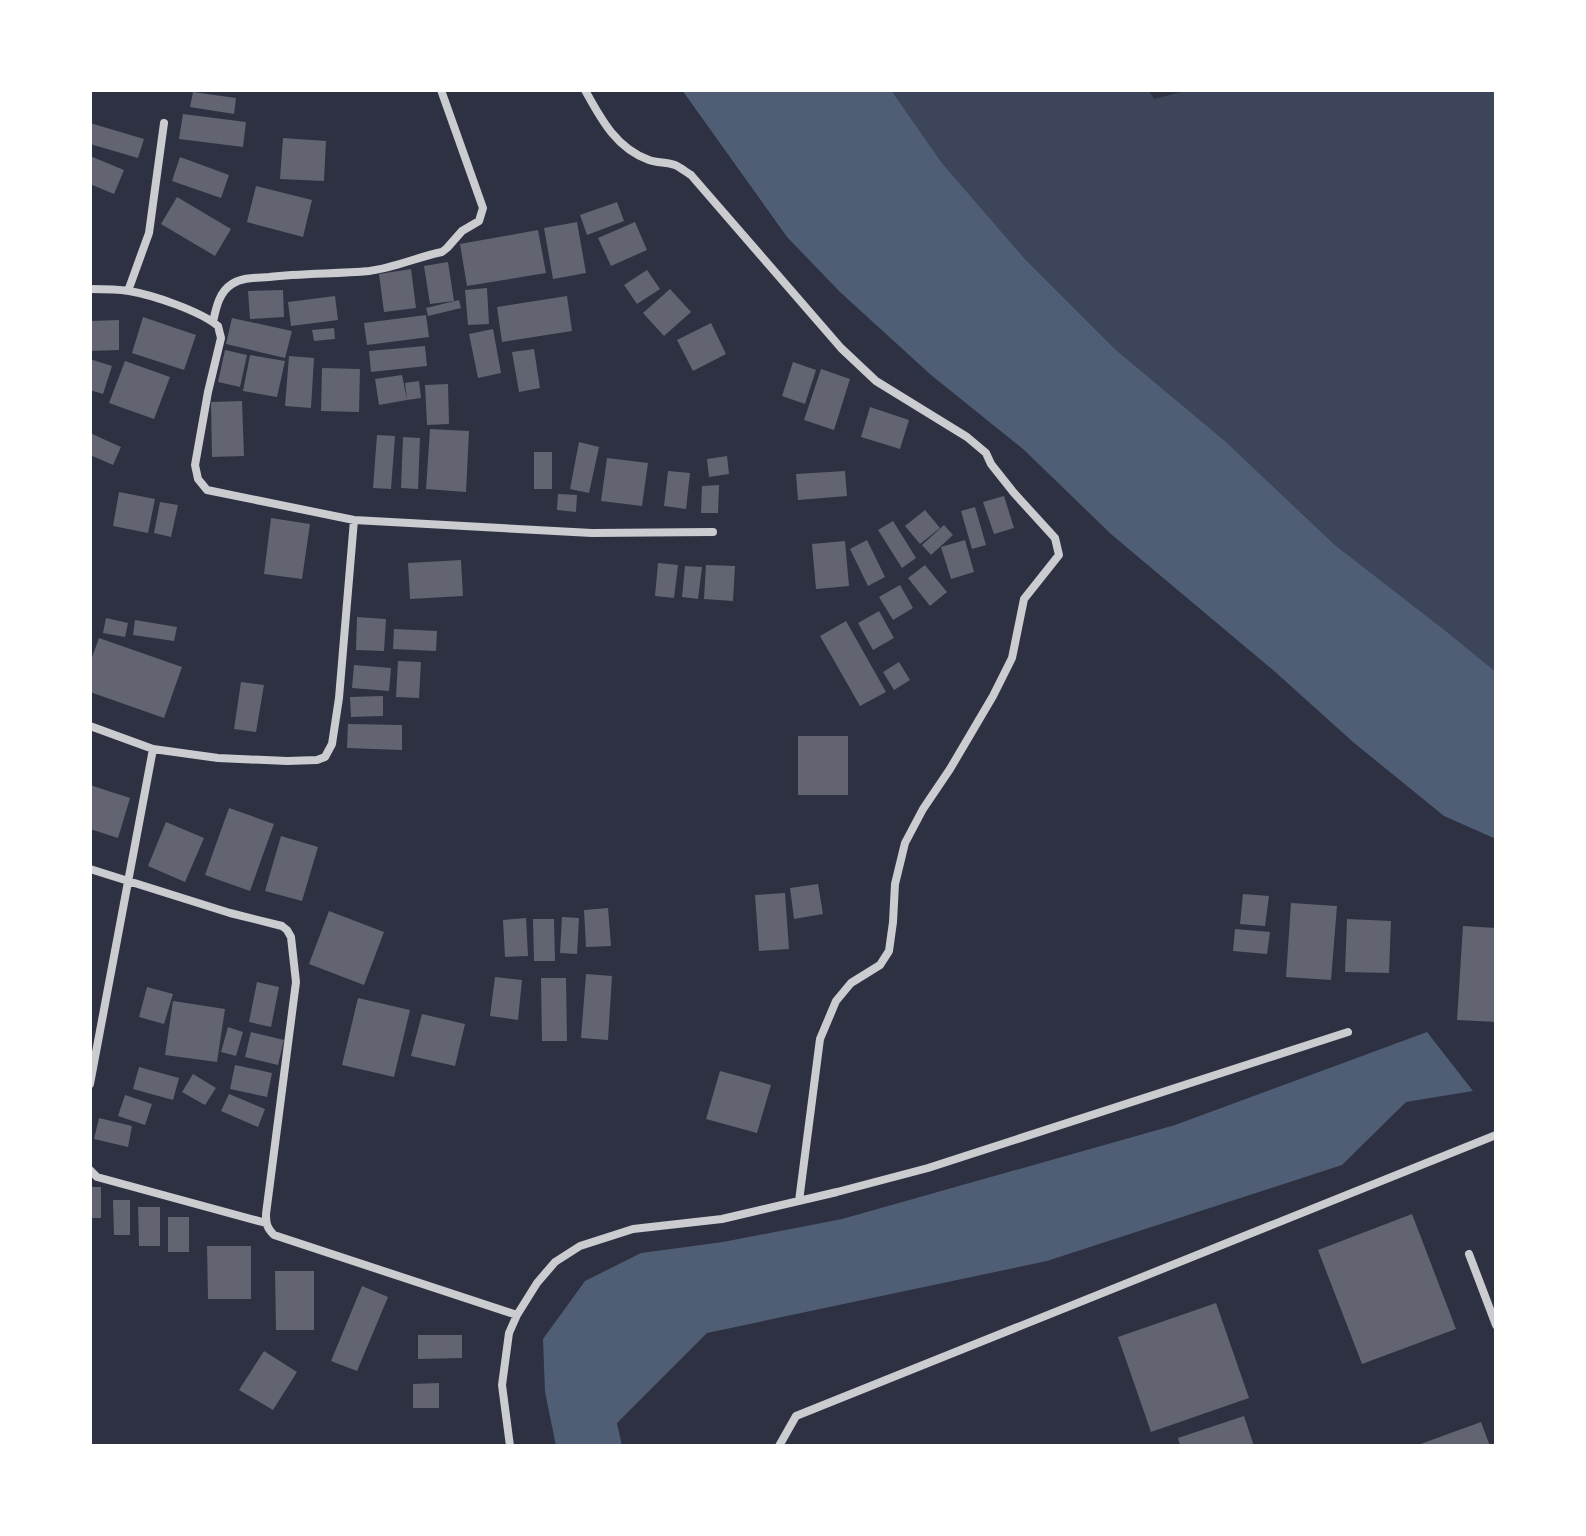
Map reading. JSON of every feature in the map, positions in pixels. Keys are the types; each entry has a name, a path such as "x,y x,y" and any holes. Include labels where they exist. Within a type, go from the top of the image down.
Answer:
{"street":[{"path":"213,322 218,302 227,287 242,279 390,267 442,252 462,231 479,221 483,208 441,90"},
{"path":"585,90 605,126 622,143 652,161 676,165 699,183 841,348 876,381 967,437 986,453 1014,493 1055,538 1059,555 1024,599 1012,658 993,696 905,843 895,884 889,951 880,965 851,983 836,1001 820,1039 799,1201"},
{"path":"128,291 149,233 164,123"},
{"path":"90,289 128,291 177,306 213,322 221,331 195,465 200,484 207,490 354,520 592,533 713,532"},
{"path":"90,726 153,749 218,758 287,761 325,757 332,744 339,698 354,520"},
{"path":"90,1084 153,749"},
{"path":"90,869 282,926 291,937 296,982 266,1223 268,1230 274,1235 517,1315"},
{"path":"510,1446 502,1385 509,1333 537,1283 555,1262 580,1246 633,1229 722,1219 928,1168 1348,1032"},
{"path":"779,1446 796,1416 1496,1135"},
{"path":"90,1170 97,1177 266,1223"},
{"path":"1469,1254 1496,1325"}],"shaded area":[{"path":"682,90 891,90 942,163 1025,259 1116,350 1225,441 1335,545 1496,672 1496,839 1444,816 1353,742 1273,670 1112,535 1023,449 931,375 840,292 787,237"},
{"path":"891,90 1149,90 1154,99 1189,90 1496,90 1496,672 1335,545 1225,441 1116,350 1025,259 942,163"},
{"path":"1427,1032 1473,1091 1406,1102 1342,1165 1047,1261 707,1333 617,1423 622,1446 556,1446 545,1392 543,1339 585,1281 641,1253 723,1242 842,1219 1175,1125"}],"building":[{"path":"193,92 236,98 234,114 190,107"},
{"path":"183,114 246,122 243,147 179,139"},
{"path":"90,123 144,139 138,158 90,144"},
{"path":"283,138 326,141 324,181 280,179"},
{"path":"90,156 124,170 114,194 90,184"},
{"path":"180,157 229,175 221,198 172,181"},
{"path":"256,186 312,200 303,237 247,222"},
{"path":"177,197 231,229 215,256 161,224"},
{"path":"617,202 624,221 587,235 580,215"},
{"path":"577,222 586,273 553,279 544,228"},
{"path":"635,222 647,250 611,266 598,238"},
{"path":"538,230 546,273 467,286 460,244"},
{"path":"448,262 454,301 430,304 424,266"},
{"path":"411,269 416,308 384,312 379,274"},
{"path":"647,270 660,289 637,304 624,285"},
{"path":"487,288 489,324 468,325 465,290"},
{"path":"670,289 691,312 664,336 643,313"},
{"path":"283,290 284,317 250,319 248,291"},
{"path":"335,296 338,320 291,326 288,302"},
{"path":"567,296 572,331 502,342 497,307"},
{"path":"459,300 461,308 428,316 426,308"},
{"path":"426,315 429,337 367,345 364,323"},
{"path":"143,317 196,335 184,370 132,353"},
{"path":"232,318 292,331 285,358 226,344"},
{"path":"119,320 119,350 90,351 90,321"},
{"path":"711,323 726,354 693,371 677,340"},
{"path":"334,328 335,339 314,341 312,330"},
{"path":"493,329 501,373 478,378 469,334"},
{"path":"425,346 427,366 371,372 369,351"},
{"path":"534,349 540,388 519,392 512,352"},
{"path":"225,350 247,355 240,387 218,382"},
{"path":"250,355 285,361 277,397 243,391"},
{"path":"289,356 314,358 311,408 285,406"},
{"path":"90,359 112,366 103,394 90,390"},
{"path":"125,361 170,377 154,419 109,403"},
{"path":"793,362 816,370 805,404 782,396"},
{"path":"322,368 360,369 359,412 321,411"},
{"path":"821,369 850,379 834,430 804,420"},
{"path":"402,375 407,400 379,405 375,379"},
{"path":"419,381 421,398 407,400 405,383"},
{"path":"448,384 449,424 427,425 425,385"},
{"path":"242,401 244,456 212,457 211,402"},
{"path":"870,407 909,420 900,449 861,437"},
{"path":"430,429 469,431 466,492 426,489"},
{"path":"90,433 121,447 113,465 90,455"},
{"path":"377,435 395,436 391,489 373,488"},
{"path":"403,437 420,438 418,489 401,488"},
{"path":"579,442 599,447 589,493 570,489"},
{"path":"534,452 552,452 552,489 534,489"},
{"path":"727,456 729,474 709,477 707,459"},
{"path":"607,458 648,463 642,506 601,501"},
{"path":"668,471 690,473 686,509 664,506"},
{"path":"845,471 847,496 798,500 796,474"},
{"path":"719,485 718,513 701,513 702,486"},
{"path":"119,492 155,499 148,533 113,526"},
{"path":"558,494 577,495 576,512 557,510"},
{"path":"1004,496 1014,528 994,534 983,502"},
{"path":"160,502 178,505 171,537 154,533"},
{"path":"975,507 986,545 972,549 961,511"},
{"path":"925,510 940,528 920,544 905,526"},
{"path":"271,518 310,524 302,579 264,574"},
{"path":"893,521 916,558 902,568 878,530"},
{"path":"944,525 953,535 931,555 922,545"},
{"path":"867,540 885,577 868,586 850,549"},
{"path":"965,540 974,572 951,579 941,547"},
{"path":"845,541 849,586 816,589 812,544"},
{"path":"461,560 463,596 410,599 408,563"},
{"path":"658,563 678,565 674,598 655,596"},
{"path":"706,565 735,566 733,601 704,599"},
{"path":"925,565 947,592 930,606 908,578"},
{"path":"685,566 702,567 698,599 682,597"},
{"path":"900,585 913,608 893,620 879,597"},
{"path":"879,611 894,638 873,650 858,623"},
{"path":"357,617 386,619 384,651 356,650"},
{"path":"106,618 128,623 125,637 103,633"},
{"path":"135,620 177,627 174,641 133,635"},
{"path":"846,621 886,692 860,706 820,636"},
{"path":"394,629 437,631 436,651 393,649"},
{"path":"99,638 182,667 164,718 90,692 90,663"},
{"path":"398,661 421,662 419,698 396,697"},
{"path":"899,662 910,680 894,690 883,672"},
{"path":"354,665 391,668 389,691 352,688"},
{"path":"241,682 264,685 256,732 234,729"},
{"path":"383,696 383,716 351,717 350,697"},
{"path":"348,724 402,725 402,750 347,748"},
{"path":"798,736 848,736 848,795 798,795"},
{"path":"90,785 130,798 118,838 90,829"},
{"path":"229,808 274,824 250,891 205,875"},
{"path":"166,822 204,838 185,882 148,866"},
{"path":"281,836 318,847 302,901 265,891"},
{"path":"818,884 823,914 794,919 790,888"},
{"path":"785,893 789,949 759,951 755,895"},
{"path":"1243,894 1269,896 1265,926 1240,924"},
{"path":"1291,903 1337,906 1331,980 1286,977"},
{"path":"608,908 611,946 586,947 584,910"},
{"path":"329,911 384,932 364,985 309,964"},
{"path":"562,917 579,918 577,954 560,953"},
{"path":"526,918 528,956 505,957 503,920"},
{"path":"533,919 554,919 555,961 534,961"},
{"path":"1347,919 1391,921 1389,973 1345,972"},
{"path":"1463,926 1496,928 1496,1022 1457,1020"},
{"path":"1235,929 1270,932 1267,954 1233,951"},
{"path":"586,974 612,976 608,1040 581,1038"},
{"path":"495,977 522,980 518,1020 490,1016"},
{"path":"541,978 566,978 567,1041 542,1041"},
{"path":"257,982 279,987 271,1027 249,1022"},
{"path":"147,987 173,994 164,1024 139,1017"},
{"path":"358,998 410,1010 394,1077 342,1065"},
{"path":"173,1001 225,1009 217,1062 165,1055"},
{"path":"422,1014 465,1024 455,1066 411,1056"},
{"path":"228,1027 243,1032 236,1056 221,1052"},
{"path":"251,1032 284,1040 278,1065 245,1057"},
{"path":"235,1065 272,1073 267,1097 230,1089"},
{"path":"139,1067 179,1078 173,1100 133,1089"},
{"path":"720,1071 771,1085 757,1133 706,1119"},
{"path":"193,1074 216,1088 205,1105 182,1092"},
{"path":"229,1094 265,1109 258,1127 221,1111"},
{"path":"125,1095 152,1104 145,1125 118,1116"},
{"path":"99,1118 132,1126 128,1147 94,1139"},
{"path":"90,1187 101,1187 101,1218 90,1218"},
{"path":"113,1200 130,1200 130,1235 114,1235"},
{"path":"138,1207 160,1207 160,1246 139,1246"},
{"path":"1412,1214 1456,1329 1362,1364 1318,1250"},
{"path":"168,1217 189,1217 189,1252 168,1252"},
{"path":"207,1246 251,1246 251,1299 208,1299"},
{"path":"275,1271 314,1271 314,1330 276,1330"},
{"path":"362,1286 388,1297 357,1371 331,1361"},
{"path":"1216,1303 1249,1398 1151,1432 1118,1337"},
{"path":"418,1335 462,1335 462,1358 418,1359"},
{"path":"264,1351 297,1372 273,1410 239,1390"},
{"path":"439,1383 439,1408 413,1408 413,1384"},
{"path":"1244,1416 1254,1446 1180,1446 1178,1438"},
{"path":"1481,1422 1490,1446 1415,1446"}]}
